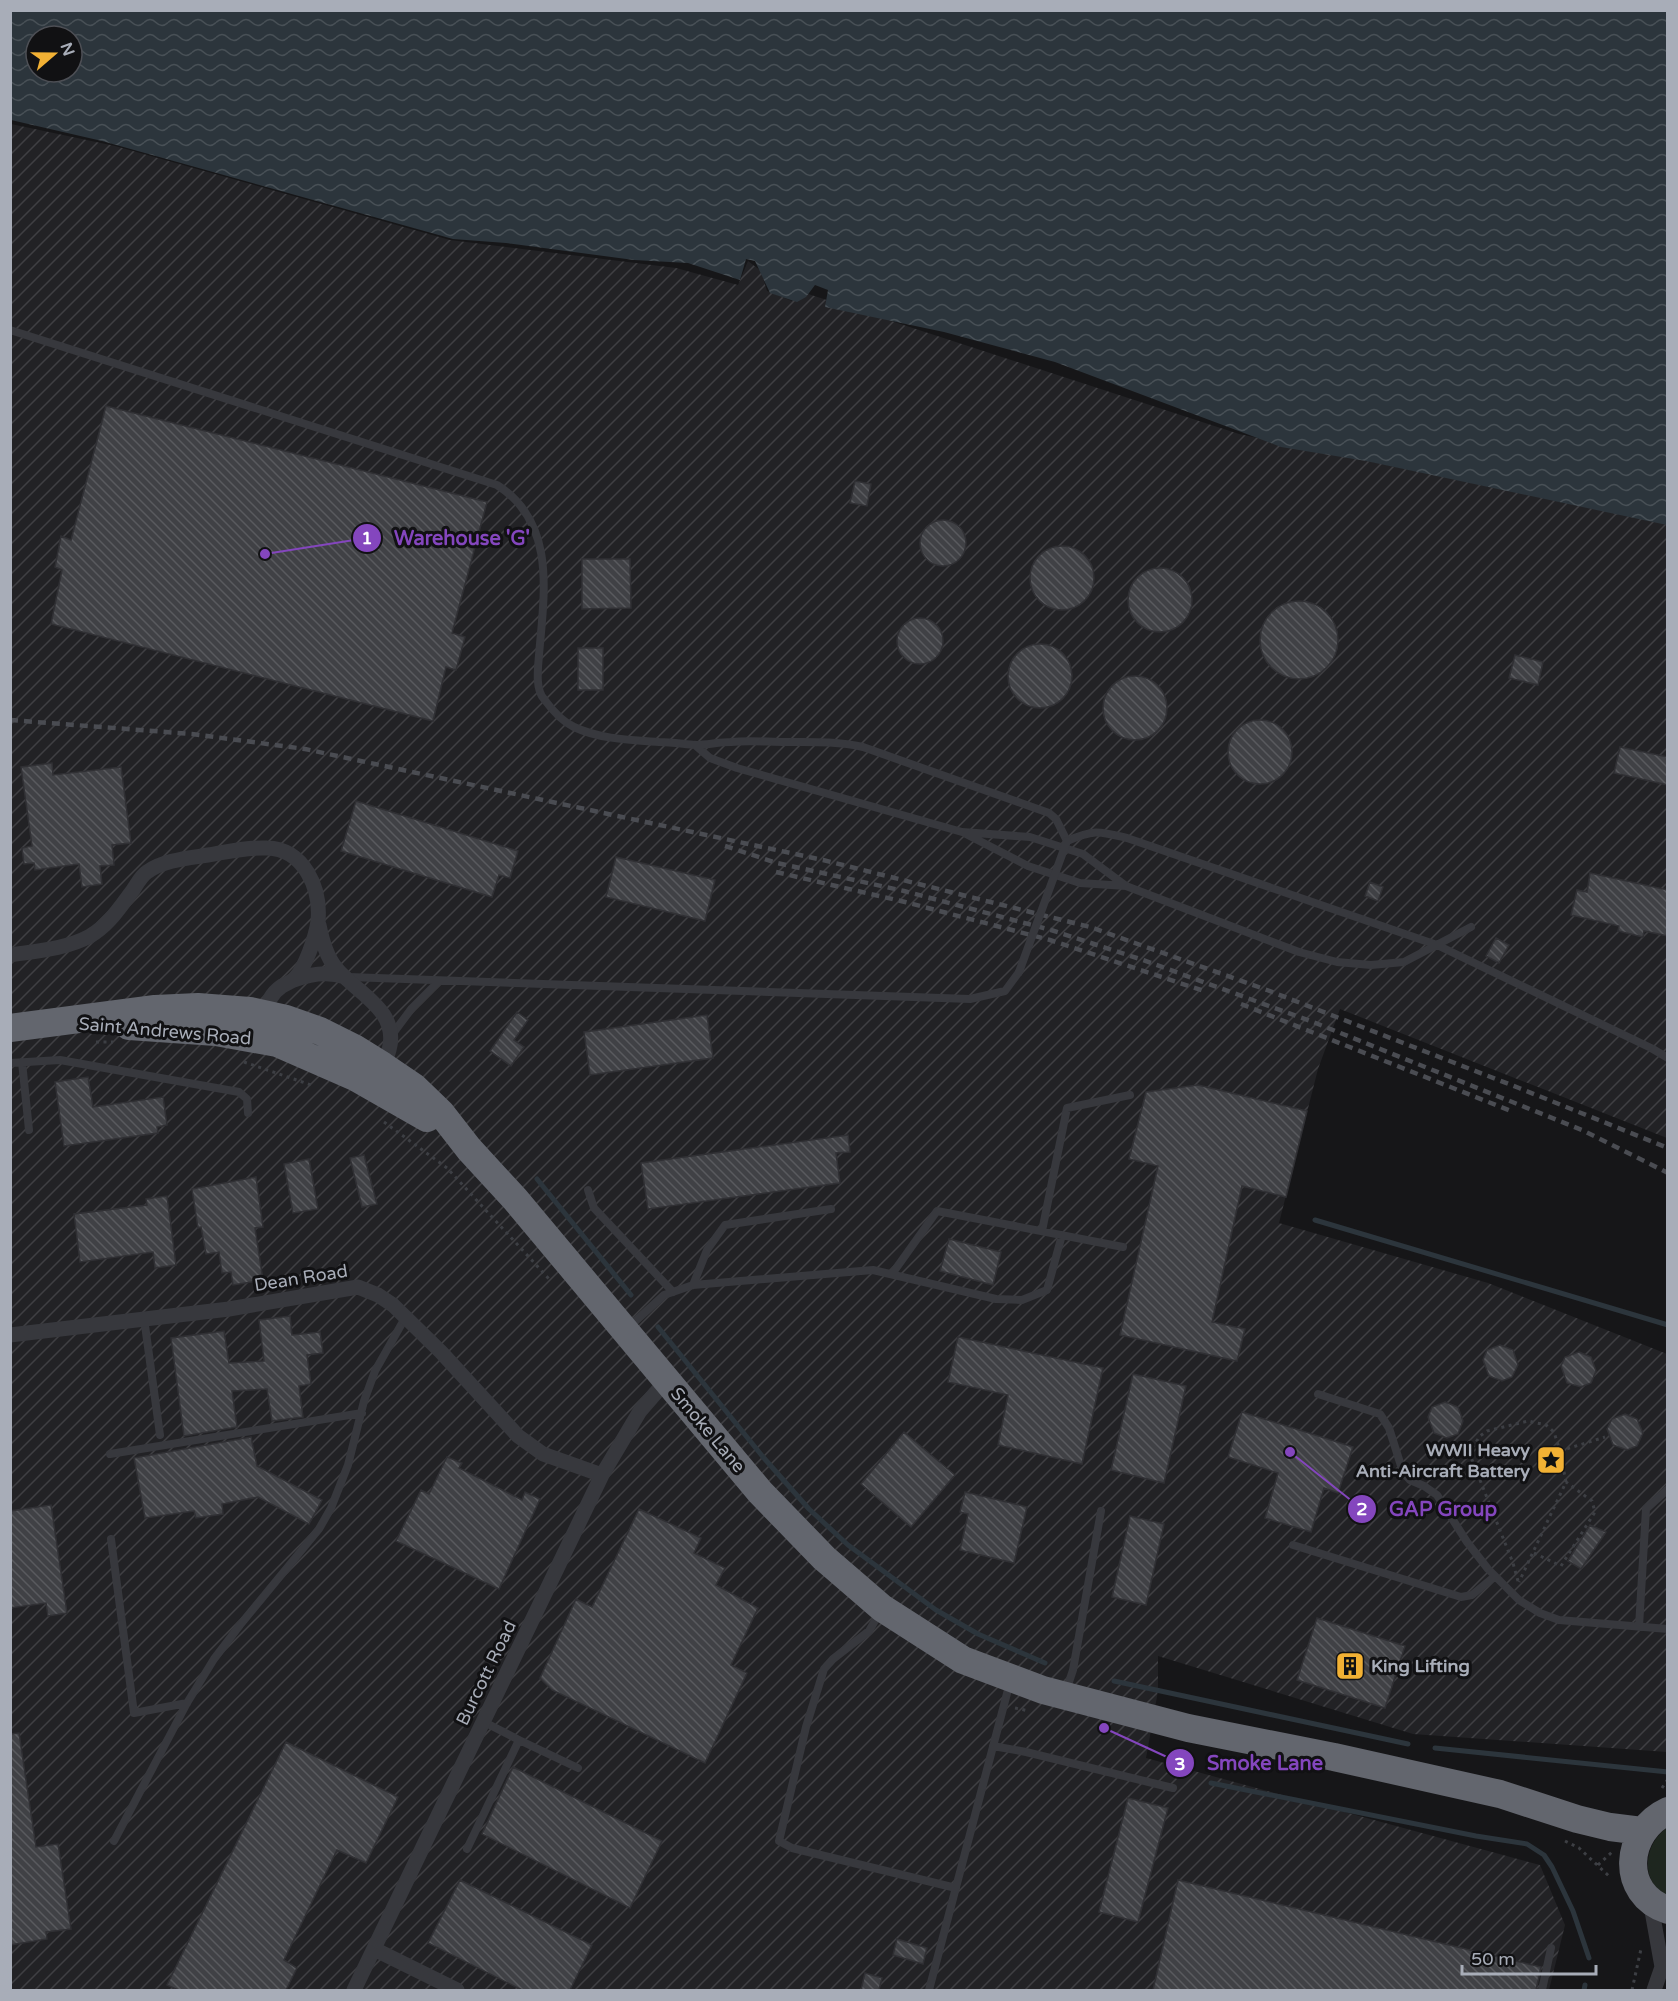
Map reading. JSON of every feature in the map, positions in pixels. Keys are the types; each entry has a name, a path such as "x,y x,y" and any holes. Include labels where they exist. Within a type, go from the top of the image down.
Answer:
{"highway":[{"name":"Saint Andrews Road","path":"10,1028 134,1011 176,1008 198,1007 265,1014 320,1031 383,1066 414,1087 433,1105 469,1149"},
{"name":"Saint Andrews Road","path":"58,1022 216,1032 275,1043 357,1078 426,1117 469,1149"},
{"name":"Smoke Lane","path":"469,1149 515,1199 768,1501 824,1558 882,1608 1007,1691 1065,1696 1188,1728 1334,1757 1500,1794 1570,1829 1633,1867"},
{"path":"1659,1905 1642,1891 1636,1880 1633,1854 1642,1831 1653,1819 1668,1811"},
{"name":"Smoke Lane","path":"1570,1829 1610,1827 1642,1831"}],"street":[{"path":"10,955 71,944 94,933 114,916 146,873 158,866 248,849 269,848 288,854 301,862 312,879 318,897 318,922 327,954 345,977 378,1006 386,1022 390,1036 389,1050 383,1066 372,1075 357,1078"},
{"path":"294,980 308,955 318,922"},
{"path":"275,1043 266,1028 265,1014 273,994 294,980 308,975 325,974 345,977"},
{"name":"Dean Road","path":"10,1335 229,1309 358,1287 378,1295 393,1305 441,1352 518,1436 543,1454 602,1476"},
{"name":"Burcott Road","path":"354,1990 602,1476 640,1411 666,1381"},
{"path":"1654,1990 1665,1963 1659,1905"},
{"path":"375,1949 457,1990"}],"lane":[{"path":"10,330 497,485 510,493 522,506 535,531 543,558 545,584 538,677 541,696 556,714 574,727 636,741 681,742 695,745 733,741 842,742 1049,813 1056,819 1067,841"},
{"path":"695,745 711,758 737,768 962,832 1028,866 1080,883 1126,886"},
{"path":"962,832 1030,837 1083,854 1126,886 1299,951 1337,962 1371,965 1404,962 1471,927"},
{"path":"345,977 970,999 1005,991 1020,972 1067,841 1087,832 1106,832 1437,945 1640,1042 1668,1058"},
{"path":"390,1036 411,1008 439,981"},
{"path":"10,1064 60,1060 239,1092 247,1100 248,1113"},
{"path":"22,1062 29,1130"},
{"path":"1042,1231 1067,1108 1130,1095"},
{"path":"588,1190 594,1208 673,1292"},
{"path":"693,1285 707,1250 725,1225 831,1209"},
{"path":"892,1275 937,1211 1123,1247"},
{"path":"624,1331 664,1295 693,1285 873,1270 996,1299 1022,1300 1047,1290 1062,1235"},
{"path":"144,1318 160,1435"},
{"path":"114,1841 214,1659 319,1529 331,1508 348,1465 375,1371 405,1318"},
{"path":"1318,1394 1380,1414 1389,1428 1403,1472 1410,1480 1437,1495 1467,1542 1495,1576 1531,1608 1551,1617 1668,1629"},
{"path":"110,1454 362,1413"},
{"path":"1640,1627 1646,1509 1668,1489"},
{"path":"1065,1696 1073,1670 1101,1510"},
{"path":"111,1539 134,1713 188,1703"},
{"path":"1293,1545 1461,1597 1472,1595 1495,1576"},
{"path":"882,1608 868,1631 824,1669 806,1727 778,1841 792,1848 956,1888"},
{"path":"929,1990 1007,1691"},
{"path":"484,1722 578,1768"},
{"path":"467,1850 519,1740"},
{"path":"993,1746 1173,1788"},
{"path":"1542,1990 1551,1948"}],"path":[{"path":"95,1041 118,1042"},
{"path":"241,1061 314,1086"},
{"path":"379,1119 447,1168 558,1288"},
{"path":"1528,1421 1546,1425 1554,1432 1560,1451 1566,1482 1519,1583 1470,1455 1472,1448 1480,1436 1487,1431 1528,1421"},
{"path":"1560,1451 1605,1437"},
{"path":"1534,1553 1561,1566 1595,1512 1592,1501 1566,1482"},
{"path":"1007,1691 1037,1713"},
{"path":"1570,1829 1579,1848 1598,1865"},
{"path":"1632,1990 1641,1955 1641,1945"}],"shaded area":[{"path":"11,124 115,146 450,240 676,268 738,285 748,261 761,271 767,291 792,301 796,290 1239,434 1667,524 1667,1138 1340,1009 1318,1069 1279,1223 1488,1283 1667,1354 1667,1752 1413,1734 1158,1656 1158,1691 1146,1758 1540,1865 1565,1925 1549,1990 11,1990"},
{"path":"1667,1828 1667,1895 1652,1881 1648,1862 1653,1843"}],"water":[{"path":"11,10 1667,11 1667,525 1366,461 1281,447 1055,362 944,332 825,307 828,290 815,285 806,297 797,302 770,293 755,261 746,259 740,280 688,263 634,260 506,243 453,239 102,141 11,120"}],"building":[{"path":"106,406 487,502 452,633 465,637 456,670 446,667 433,721 51,624 62,570 55,567 61,536 71,540"},
{"path":"855,481 871,484 867,506 850,503"},
{"path":"943,520 959,527 966,543 959,559 943,566 927,559 920,543 927,527"},
{"path":"1056,546 1068,546 1085,555 1092,566 1094,578 1092,590 1085,601 1068,610 1056,610 1044,605 1035,596 1030,584 1030,572 1035,560 1044,551"},
{"path":"582,559 630,559 631,608 582,609"},
{"path":"1154,568 1166,568 1183,577 1190,588 1192,600 1190,612 1183,623 1166,632 1154,632 1142,627 1133,618 1128,606 1128,594 1133,582 1142,573"},
{"path":"1299,601 1314,604 1327,612 1335,625 1338,640 1335,655 1327,668 1314,676 1299,679 1284,676 1271,668 1263,655 1260,640 1263,625 1271,612 1284,604"},
{"path":"920,618 936,625 943,641 936,657 920,664 904,657 897,641 904,625"},
{"path":"1034,644 1046,644 1063,653 1070,664 1072,676 1070,688 1063,699 1046,708 1034,708 1022,703 1013,694 1008,682 1008,670 1013,658 1022,649"},
{"path":"578,648 603,648 603,690 578,690"},
{"path":"1515,655 1543,662 1538,685 1509,678"},
{"path":"1129,676 1141,676 1158,685 1165,696 1167,708 1165,720 1158,731 1141,740 1129,740 1117,735 1108,726 1103,714 1103,702 1108,690 1117,681"},
{"path":"1254,720 1266,720 1283,729 1290,740 1292,752 1290,764 1283,775 1266,784 1254,784 1242,779 1233,770 1228,758 1228,746 1233,734 1242,725"},
{"path":"1620,747 1668,757 1668,785 1614,773"},
{"path":"52,763 53,775 121,767 131,843 112,845 114,865 100,866 102,884 82,887 79,864 35,870 34,863 24,864 22,848 32,846 21,767"},
{"path":"356,801 518,851 510,878 499,875 492,897 341,851"},
{"path":"616,857 715,880 705,921 606,897"},
{"path":"1590,873 1668,890 1668,936 1644,931 1643,937 1618,931 1619,926 1571,915 1577,890 1587,892"},
{"path":"1370,882 1383,887 1378,901 1365,896"},
{"path":"1496,938 1509,945 1499,963 1486,956"},
{"path":"517,1012 528,1020 514,1040 524,1047 511,1066 490,1051"},
{"path":"707,1015 713,1058 590,1075 584,1032"},
{"path":"88,1077 93,1107 163,1097 167,1125 157,1127 158,1133 64,1146 55,1082"},
{"path":"1198,1085 1307,1111 1286,1197 1242,1186 1212,1322 1245,1329 1237,1361 1120,1335 1158,1166 1129,1159 1146,1092"},
{"path":"848,1135 850,1152 836,1153 840,1183 648,1209 641,1163"},
{"path":"364,1155 377,1204 362,1207 350,1158"},
{"path":"309,1159 318,1209 293,1213 284,1164"},
{"path":"256,1177 263,1227 255,1228 263,1280 233,1285 231,1272 222,1273 219,1252 206,1254 201,1227 198,1228 192,1189"},
{"path":"167,1196 176,1265 155,1268 153,1252 80,1262 74,1214 147,1205 146,1199"},
{"path":"949,1239 1001,1252 993,1285 940,1271"},
{"path":"290,1316 292,1335 320,1332 323,1353 307,1355 311,1384 299,1386 303,1417 272,1421 267,1389 232,1391 237,1427 184,1436 171,1338 224,1331 229,1363 264,1361 259,1320"},
{"path":"958,1337 1103,1368 1082,1464 998,1445 1008,1395 948,1382"},
{"path":"1500,1345 1513,1350 1518,1365 1512,1377 1502,1381 1489,1376 1483,1360 1487,1350"},
{"path":"1579,1352 1591,1357 1596,1371 1591,1383 1581,1387 1567,1383 1561,1366 1565,1357"},
{"path":"1133,1374 1186,1386 1164,1483 1111,1470"},
{"path":"1445,1402 1458,1407 1463,1421 1458,1434 1447,1438 1434,1433 1428,1417 1432,1407"},
{"path":"1242,1412 1353,1447 1338,1493 1324,1488 1311,1532 1265,1518 1278,1473 1228,1457"},
{"path":"1625,1414 1637,1419 1643,1433 1637,1446 1627,1450 1613,1445 1607,1429 1612,1419"},
{"path":"904,1432 955,1475 911,1527 861,1484"},
{"path":"251,1437 257,1466 322,1500 309,1524 258,1497 222,1504 223,1514 196,1518 194,1511 145,1518 134,1458"},
{"path":"447,1457 462,1463 459,1468 522,1500 525,1492 540,1499 499,1589 396,1541 421,1490 429,1494"},
{"path":"965,1492 1027,1507 1014,1563 960,1550 968,1514 960,1512"},
{"path":"51,1505 67,1613 48,1616 46,1603 10,1608 10,1511"},
{"path":"639,1509 701,1538 694,1553 725,1568 716,1585 758,1608 731,1665 747,1673 705,1763 552,1690 540,1678 576,1599 592,1607"},
{"path":"1130,1516 1164,1524 1146,1605 1112,1597"},
{"path":"1590,1525 1606,1532 1581,1569 1568,1561"},
{"name":"King Lifting","path":"1317,1618 1405,1646 1385,1708 1297,1680"},
{"path":"19,1733 36,1847 58,1844 71,1929 46,1932 47,1939 10,1945 10,1734"},
{"path":"286,1742 398,1797 366,1863 337,1850 284,1960 297,1968 286,1990 178,1990 167,1985"},
{"path":"513,1767 662,1841 630,1908 482,1834"},
{"path":"1128,1798 1168,1808 1138,1922 1099,1912"},
{"path":"460,1880 592,1945 570,1990 522,1990 428,1943"},
{"path":"1178,1880 1541,1967 1536,1990 1153,1990"},
{"path":"897,1939 927,1948 923,1964 893,1955"},
{"path":"865,1973 882,1978 879,1990 861,1990"}],"waterway":[{"path":"537,1179 631,1295"},
{"path":"1315,1220 1668,1325"},
{"path":"658,1327 763,1457 809,1509 848,1545 936,1610 978,1634 1045,1663"},
{"path":"1114,1681 1408,1744"},
{"path":"1435,1748 1668,1772"},
{"path":"1211,1783 1476,1836 1527,1844 1544,1855 1552,1867 1573,1911 1589,1958"},
{"path":"1584,1990 1585,1985"}],"railway":[{"path":"10,720 192,734 305,749 823,860 1090,927 1267,990 1668,1148"},
{"path":"725,846 777,863 904,891 1051,930 1143,960 1313,1022 1582,1130 1668,1173"},
{"path":"776,872 905,902 1050,940 1204,991"},
{"path":"1241,1004 1511,1111"}],"place":[{"name":"Warehouse 'G'","path":"265,554"},
{"name":"GAP Group","path":"1290,1452"},
{"name":"WWII Heavy Anti-Aircraft Battery","path":"1551,1460"},
{"name":"King Lifting","path":"1350,1666"},
{"name":"Smoke Lane","path":"1104,1728"}]}
